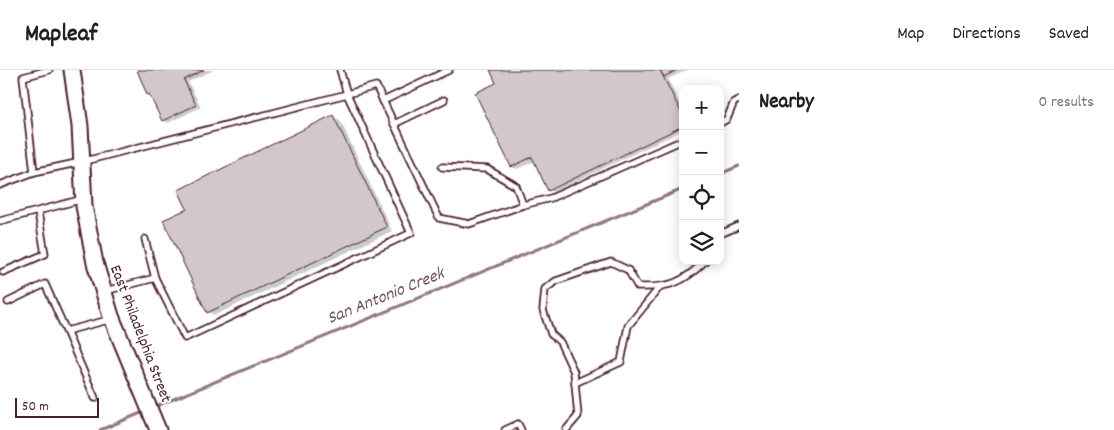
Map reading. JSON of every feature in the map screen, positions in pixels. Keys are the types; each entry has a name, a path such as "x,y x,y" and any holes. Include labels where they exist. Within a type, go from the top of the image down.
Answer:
{"street":[{"name":"East Philadelphia Street","path":"72,70 83,199 94,263 112,319 158,430"}],"lane":[{"path":"34,172 24,76 49,70"},
{"path":"145,239 155,278 185,338 411,233 347,94 340,70"},
{"path":"383,101 449,70"},
{"path":"0,184 34,172 81,162 376,86 440,218 469,224 523,205 551,198 679,142"},
{"path":"394,124 444,100"},
{"path":"724,121 727,119 734,102 739,100"},
{"path":"442,167 487,169 516,186 523,205"},
{"path":"0,221 83,199"},
{"path":"3,272 46,254 38,212"},
{"path":"724,232 739,226"},
{"path":"566,430 578,416 576,383 574,372 560,342 552,334 543,310 545,288 556,281 611,262 628,270 638,287 659,288 688,278 702,265"},
{"path":"103,292 155,278"},
{"path":"8,302 46,284 95,398"},
{"path":"576,383 621,362 628,326 659,288"},
{"path":"66,332 112,319"},
{"path":"506,430 518,424 521,430"}],"building":[{"path":"137,70 204,70 184,80 196,105 162,121 149,94 147,95"},
{"path":"490,70 660,70 679,108 679,128 548,191 532,157 511,167 475,93 496,83"},
{"path":"660,70 677,70 664,77"},
{"path":"333,115 387,227 207,313 163,220 187,209 178,190"}],"waterway":[{"name":"San Antonio Creek","path":"724,172 739,166"},
{"name":"San Antonio Creek","path":"154,407 679,191"},
{"name":"San Antonio Creek","path":"100,430 146,411"}]}
